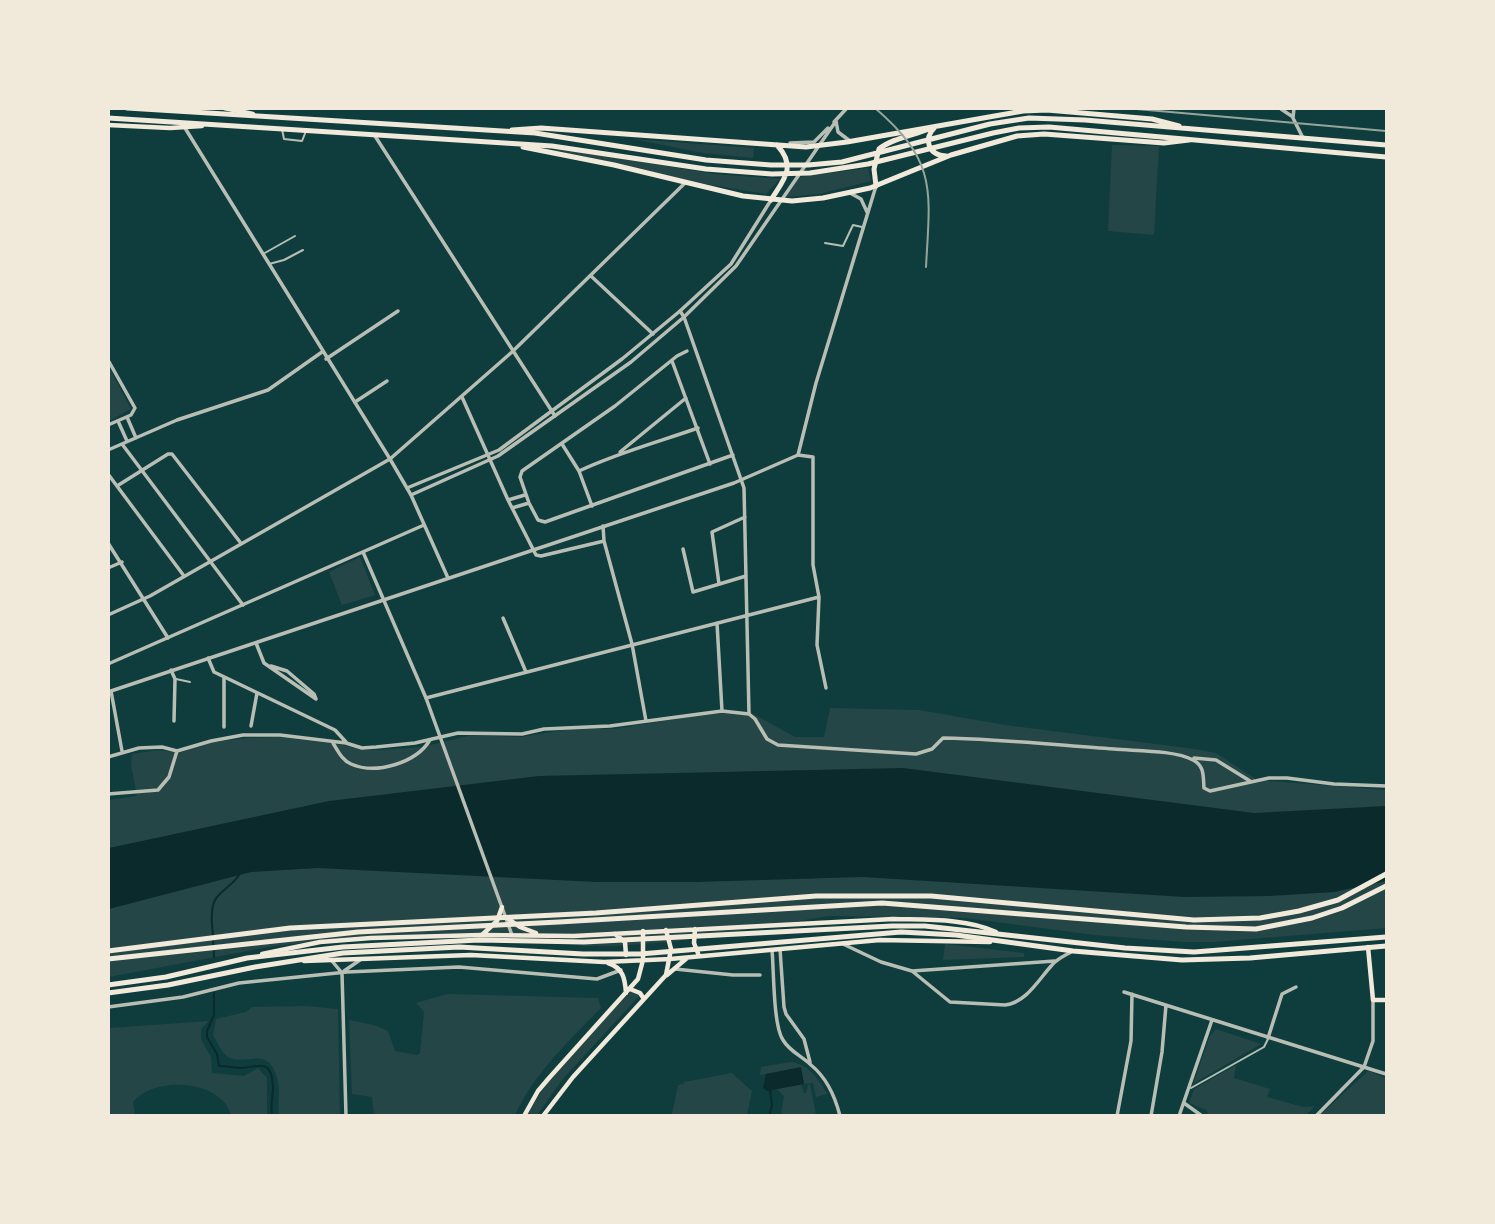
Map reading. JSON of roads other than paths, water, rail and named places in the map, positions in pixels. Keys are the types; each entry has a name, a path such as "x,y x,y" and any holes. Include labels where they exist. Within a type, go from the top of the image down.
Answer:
{"main road":[{"path":"128,108 553,135 706,160 772,165 808,165 866,157 1007,121 1029,118 1085,120 1387,145"},
{"path":"224,108 261,116"},
{"path":"502,132 541,128 817,147 1012,112 1050,109 1152,119 1186,129"},
{"path":"108,118 552,146 741,173 810,173 868,164 1019,128 1049,127 1387,157"},
{"path":"108,125 185,128 216,124"},
{"path":"936,125 929,133 929,146 938,156 951,155"},
{"path":"876,186 874,169 879,149 936,125"},
{"path":"513,145 743,196 771,200 810,200 876,186 951,155 1004,139 1028,135 1164,143 1186,142 1192,139"},
{"path":"771,200 785,177 788,165 786,155 777,145"},
{"path":"108,951 303,927 596,913 816,896 931,896 1194,920 1260,918 1338,900 1387,874"},
{"path":"108,959 358,932 882,903 1208,929 1256,929 1312,918 1342,908 1387,886"},
{"path":"471,955 472,940 498,921 502,907"},
{"path":"504,915 528,931 547,936"},
{"path":"108,985 166,977 320,942 371,938 615,934 893,919 941,921 986,928 996,933"},
{"path":"247,958 385,943 479,940 584,942 892,926 980,935 998,942"},
{"path":"695,929 694,943 699,957"},
{"path":"666,930 670,941 670,959 666,975"},
{"path":"524,1115 538,1091 631,989 641,972 643,931"},
{"path":"108,993 168,985 343,953 459,947 583,954 640,954 882,932 980,935 996,933 1125,948 1194,952 1387,937"},
{"path":"615,934 621,937 627,948 621,961"},
{"path":"371,938 373,957"},
{"path":"289,961 471,955 604,962 699,957 904,939 998,942 1157,959 1213,960 1387,946"},
{"path":"1368,947 1373,1000 1387,1000"},
{"path":"543,1115 573,1077 666,975 688,957"},
{"path":"604,962 621,970 626,993"},
{"path":"631,989 640,993 644,999"}],"street":[{"path":"411,495 489,458 555,416 631,362 684,317 736,266 817,147 847,108"},
{"path":"1281,108 1293,118 1303,138"},
{"path":"1293,118 1294,108"},
{"path":"836,121 838,132 846,140 852,141"},
{"path":"744,143 811,144 836,121"},
{"path":"185,128 407,488 448,579"},
{"path":"375,136 555,416"},
{"path":"108,615 144,599 390,459 512,352 685,183"},
{"path":"798,455 816,383 876,186"},
{"path":"848,193 863,202 867,210 867,220"},
{"path":"407,488 489,458 653,334 731,264 771,200"},
{"path":"591,276 653,334"},
{"path":"710,284 714,289"},
{"path":"326,359 398,311"},
{"path":"680,311 742,479 749,714"},
{"path":"687,351 522,471 520,475 525,495 540,522 733,456"},
{"path":"108,450 177,420 268,390 322,352"},
{"path":"108,360 134,404 135,411 108,425"},
{"path":"673,361 710,464"},
{"path":"355,402 387,382"},
{"path":"462,397 532,550 541,556 604,541"},
{"path":"618,453 686,398"},
{"path":"127,417 136,438"},
{"path":"118,421 127,442"},
{"path":"579,471 618,453 698,428"},
{"path":"122,444 243,605"},
{"path":"562,444 579,471 592,506"},
{"path":"117,486 171,453 241,543"},
{"path":"122,751 110,691 742,479 798,455 813,456 813,565 820,597 817,646 826,688"},
{"path":"108,474 184,576"},
{"path":"508,500 525,495"},
{"path":"512,508 529,503"},
{"path":"719,584 712,532 745,517"},
{"path":"108,664 424,524"},
{"path":"603,526 604,541 632,644 646,721"},
{"path":"108,543 168,638"},
{"path":"683,549 692,591 746,576"},
{"path":"363,552 426,698 512,935 533,959"},
{"path":"108,568 122,562"},
{"path":"426,698 820,597"},
{"path":"503,618 526,672"},
{"path":"717,623 722,711"},
{"path":"256,643 266,665 316,699 293,675 277,666 266,665"},
{"path":"208,658 212,670 335,730 345,738 346,743"},
{"path":"172,670 175,679 174,722"},
{"path":"289,681 293,675"},
{"path":"224,677 224,727"},
{"path":"251,726 257,693"},
{"path":"108,757 139,748 162,747 177,751 224,738 256,734 346,743 362,748 475,732 522,734 544,729 610,726 722,711 749,714 767,739 778,745 916,754 932,749 943,738 1151,752 1216,760 1250,782"},
{"path":"333,743 349,764 379,767 413,757 422,751 430,740"},
{"path":"108,794 158,790 169,777 177,751"},
{"path":"1188,758 1196,761 1203,770 1204,788 1214,791 1250,782 1287,778 1334,784 1387,786"},
{"path":"841,943 881,962 912,971 1057,961"},
{"path":"780,949 786,1014 804,1039 811,1063 835,1097 840,1115"},
{"path":"772,950 781,1039 811,1063"},
{"path":"912,971 950,1002 1008,1005 1036,986 1057,961 1073,951"},
{"path":"342,973 363,958"},
{"path":"331,960 342,973 346,1115"},
{"path":"108,1007 183,997 239,983 342,973 459,967 597,979 621,970"},
{"path":"675,970 760,975"},
{"path":"1268,1038 1282,994 1296,987"},
{"path":"1124,992 1387,1074"},
{"path":"1117,1115 1131,1041 1132,994"},
{"path":"1316,1115 1364,1067 1373,1041 1373,1000"},
{"path":"1151,1115 1163,1045 1166,1005"},
{"path":"1179,1115 1212,1020"},
{"path":"1183,1102 1202,1115"}],"lane":[{"path":"282,128 284,139 293,142 303,140 306,130"},
{"path":"825,243 843,246 853,225 864,228"},
{"path":"262,254 295,236"},
{"path":"268,265 303,250"},
{"path":"175,679 190,682"},
{"path":"1186,1091 1264,1047 1268,1038"}],"waterway":[{"path":"213,935 213,904 220,893 239,875"},
{"path":"213,941 214,957"},
{"path":"214,993 214,1015 207,1037 217,1054 219,1066 267,1068 273,1087 272,1116"},
{"path":"769,1116 772,1105 770,1090"}],"railway":[{"path":"875,108 910,145 926,179 929,218 926,267"},
{"path":"1125,108 1386,131"}]}
